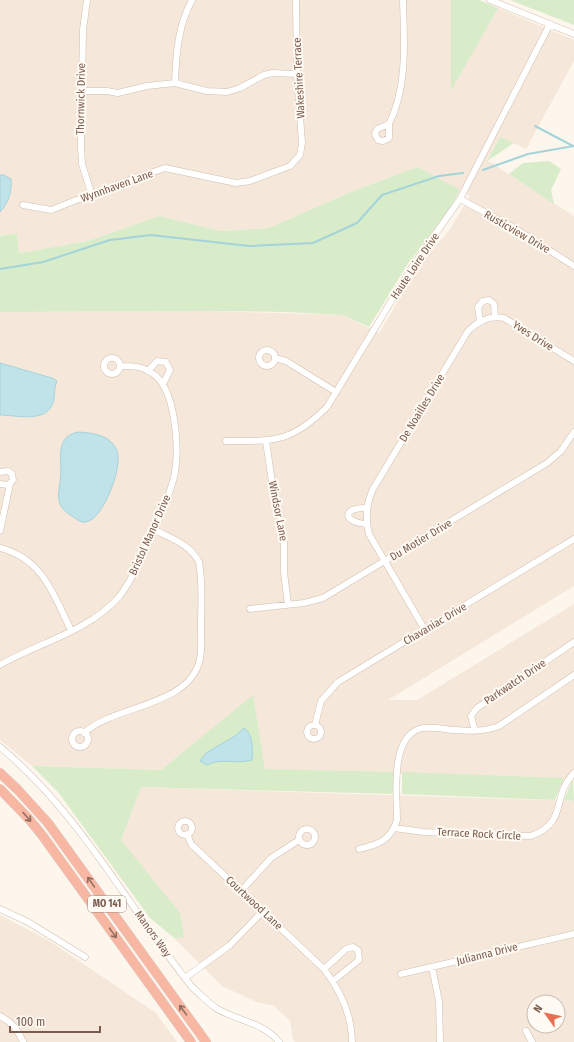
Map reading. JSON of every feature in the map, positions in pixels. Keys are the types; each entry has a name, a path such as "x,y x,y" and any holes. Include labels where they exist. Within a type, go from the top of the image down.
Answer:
{"highway":[{"name":"MO 141","path":"0,773 23,795 48,823 206,1042"},
{"name":"MO 141","path":"0,789 28,818 46,841 191,1042"}],"street":[{"name":"Thornwick Drive","path":"87,0 83,20 81,155 92,196"},
{"path":"175,83 176,50 184,14 192,0"},
{"name":"Wakeshire Terrace","path":"296,0 297,74 302,143 300,155"},
{"path":"389,124 394,115 403,70 403,0"},
{"path":"490,0 574,34"},
{"name":"Haute Loire Drive","path":"226,441 266,441 288,436 308,424 327,407 412,267 460,199 550,24"},
{"path":"81,91 118,93 147,86 175,83 207,91 226,92 240,88 264,74 297,74"},
{"name":"Wynnhaven Lane","path":"23,204 51,210 165,168 228,182 250,181 284,169 300,155"},
{"name":"Rusticview Drive","path":"460,199 516,228 574,266"},
{"path":"480,321 478,307 483,300 489,300 494,304 492,317"},
{"name":"De Noailles Drive","path":"425,630 369,534 366,524 367,508 373,489 468,331 480,321 492,317"},
{"name":"Yves Drive","path":"492,317 504,318 574,361"},
{"path":"275,358 286,361 336,392"},
{"path":"148,371 157,361 166,362 170,370 163,384"},
{"name":"Bristol Manor Drive","path":"0,665 98,616 121,594 129,582 170,490 176,458 172,410 168,394 163,384 148,371 138,366 120,366"},
{"name":"Du Motier Drive","path":"250,609 315,601 323,598 547,463 561,451 574,432"},
{"name":"Windsor Lane","path":"266,441 273,489 282,520 284,572 288,605"},
{"path":"0,472 6,470 11,472 13,480 10,484 0,532"},
{"path":"0,484 6,486 10,484"},
{"path":"366,524 352,522 349,515 350,511 355,508 367,508"},
{"path":"84,733 94,724 105,719 173,693 188,683 197,668 201,651 201,570 199,562 192,551 182,543 153,529"},
{"name":"Chavaniac Drive","path":"315,725 321,701 338,682 574,539"},
{"path":"0,548 14,551 26,558 42,574 71,630"},
{"name":"Parkwatch Drive","path":"475,731 471,716 477,708 574,642"},
{"path":"359,849 378,844 394,828 397,820 398,760 405,739 419,729 427,728 475,731 498,726 574,675"},
{"name":"Manors Way","path":"0,747 34,777 66,813 185,978 215,1008 230,1016 262,1028 273,1035 278,1042"},
{"name":"Terrace Rock Circle","path":"394,828 424,832 531,836 545,829 555,818 564,786 574,773"},
{"name":"Courtwood Lane","path":"187,834 191,844 324,969 334,981 349,1017 352,1042"},
{"path":"241,891 271,858 299,840"},
{"path":"0,909 28,922 85,957"},
{"path":"185,978 230,945 262,911"},
{"name":"Julianna Drive","path":"401,974 574,934"},
{"path":"324,969 346,949 353,947 358,950 359,960 334,981"},
{"path":"432,967 439,1001 440,1042"},
{"path":"0,1016 19,1031 23,1042"}],"shaded area":[{"path":"0,0 451,0 451,90 498,8 574,40 574,61 526,149 500,137 487,160 574,216 574,586 388,700 417,700 574,604 574,779 264,769 253,696 161,770 32,766 0,740 0,312 210,311 343,315 379,333 417,269 450,229 470,196 418,167 353,191 269,228 221,231 159,216 88,241 19,253 17,233 0,236"},
{"path":"141,787 574,801 574,1042 295,1042 293,1040 290,1021 274,1006 256,1002 222,986 174,938 184,936 121,840"},
{"path":"0,915 48,940 156,1013 177,1042 0,1042"}],"green space":[{"path":"451,0 479,0 498,8 451,91"},
{"path":"510,0 574,0 574,25"},
{"path":"500,137 514,143 487,161"},
{"path":"549,161 561,169 551,190 554,204 509,174 523,163"},
{"path":"418,167 460,190 447,213 407,265 369,327 343,315 286,312 0,312 0,236 17,233 19,253 88,241 159,216 221,231 269,228 353,191"},
{"path":"253,695 265,769 394,772 393,794 141,787 121,840 180,913 184,937 174,938 150,918 58,792 32,766 161,770"},
{"path":"402,772 564,778 555,800 402,794"},
{"path":"573,779 574,801 564,800"}],"water":[{"path":"0,175 4,175 11,179 11,184 8,201 0,212"},
{"path":"0,363 52,378 57,381 53,402 48,411 43,414 29,417 0,415"},
{"path":"79,432 96,434 108,439 116,448 118,453 115,477 108,497 97,514 91,520 85,522 81,522 65,511 61,507 59,501 61,477 60,458 62,446 67,437"},
{"path":"244,728 247,730 251,738 252,760 239,762 223,761 207,765 200,761 206,753 235,736"}],"waterway":[{"path":"535,126 573,146"},
{"path":"483,170 528,154 574,146"},
{"path":"0,269 43,262 110,240 151,235 249,246 313,243 357,223 382,195 439,176 463,173"}]}
